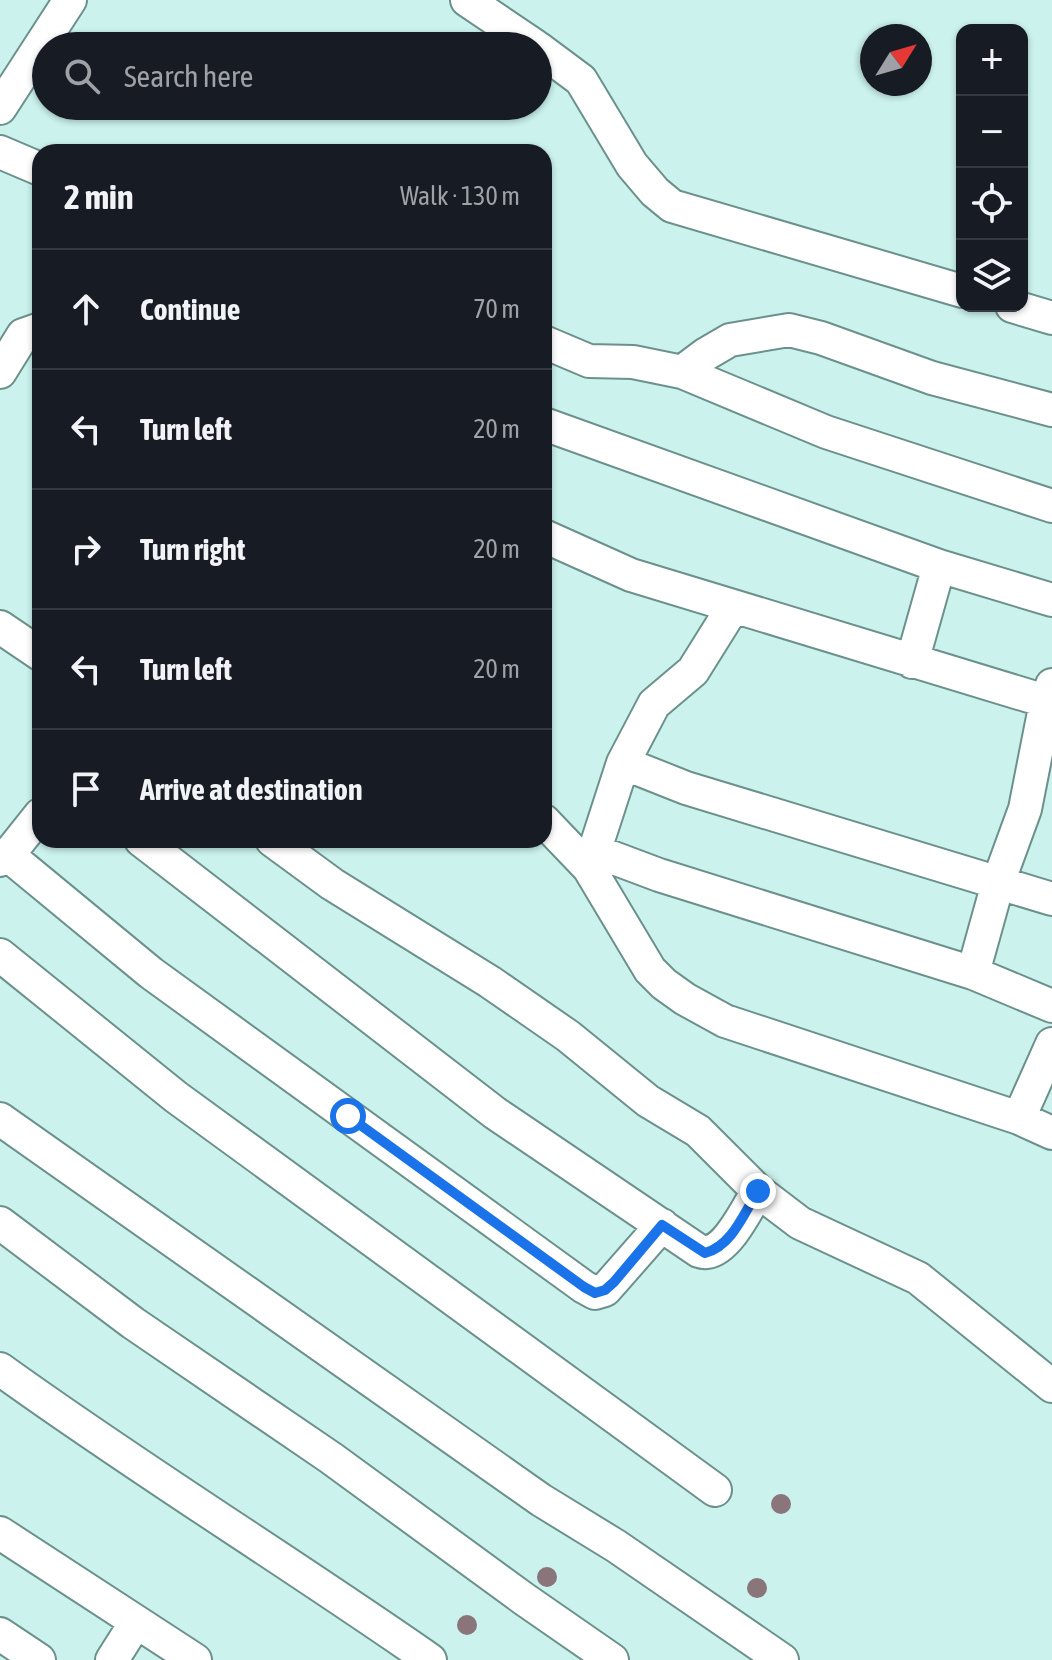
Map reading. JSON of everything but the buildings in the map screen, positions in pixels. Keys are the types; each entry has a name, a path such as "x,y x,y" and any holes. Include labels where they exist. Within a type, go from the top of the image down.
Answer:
{"street":[{"path":"49,32 70,0"},
{"path":"467,0 514,32"},
{"path":"0,108 32,59"},
{"path":"552,59 581,80 632,165 672,206 956,289"},
{"path":"0,152 32,166"},
{"path":"1028,311 1052,318"},
{"path":"682,372 730,340 789,330 821,338 932,378 1052,410"},
{"path":"0,372 26,332"},
{"path":"552,345 589,361 633,362 682,372 826,432 1052,506"},
{"path":"552,427 939,566 1052,600"},
{"path":"552,540 631,575 912,662 1050,697 1038,812 998,883 973,973"},
{"path":"912,662 939,566"},
{"path":"592,860 623,763 654,704 693,671 733,607"},
{"path":"0,627 32,649"},
{"path":"623,763 686,788 1052,899"},
{"path":"32,825 4,858 151,973 584,1287 595,1293 605,1290 662,1225"},
{"path":"552,828 592,860 650,970 685,999 725,1021 1019,1118 1052,1133"},
{"path":"151,848 495,1113 699,1251 710,1252 727,1240 758,1191"},
{"path":"283,848 332,884 490,982 568,1036 648,1101 698,1131 758,1191 800,1223 918,1278 1052,1386"},
{"path":"592,860 659,875 973,973 1052,1006"},
{"path":"0,955 176,1097 715,1490"},
{"path":"1019,1118 1052,1044"},
{"path":"0,1119 541,1500 616,1546 782,1660"},
{"path":"0,1223 133,1323 331,1458 612,1660"},
{"path":"0,1369 430,1660"},
{"path":"0,1533 195,1660"},
{"path":"112,1660 136,1622"},
{"path":"0,1634 39,1660"}],"route":[{"path":"348,1116 595,1293 605,1290 614,1282 662,1225 699,1251 705,1253 719,1248 735,1229 758,1191"}]}
